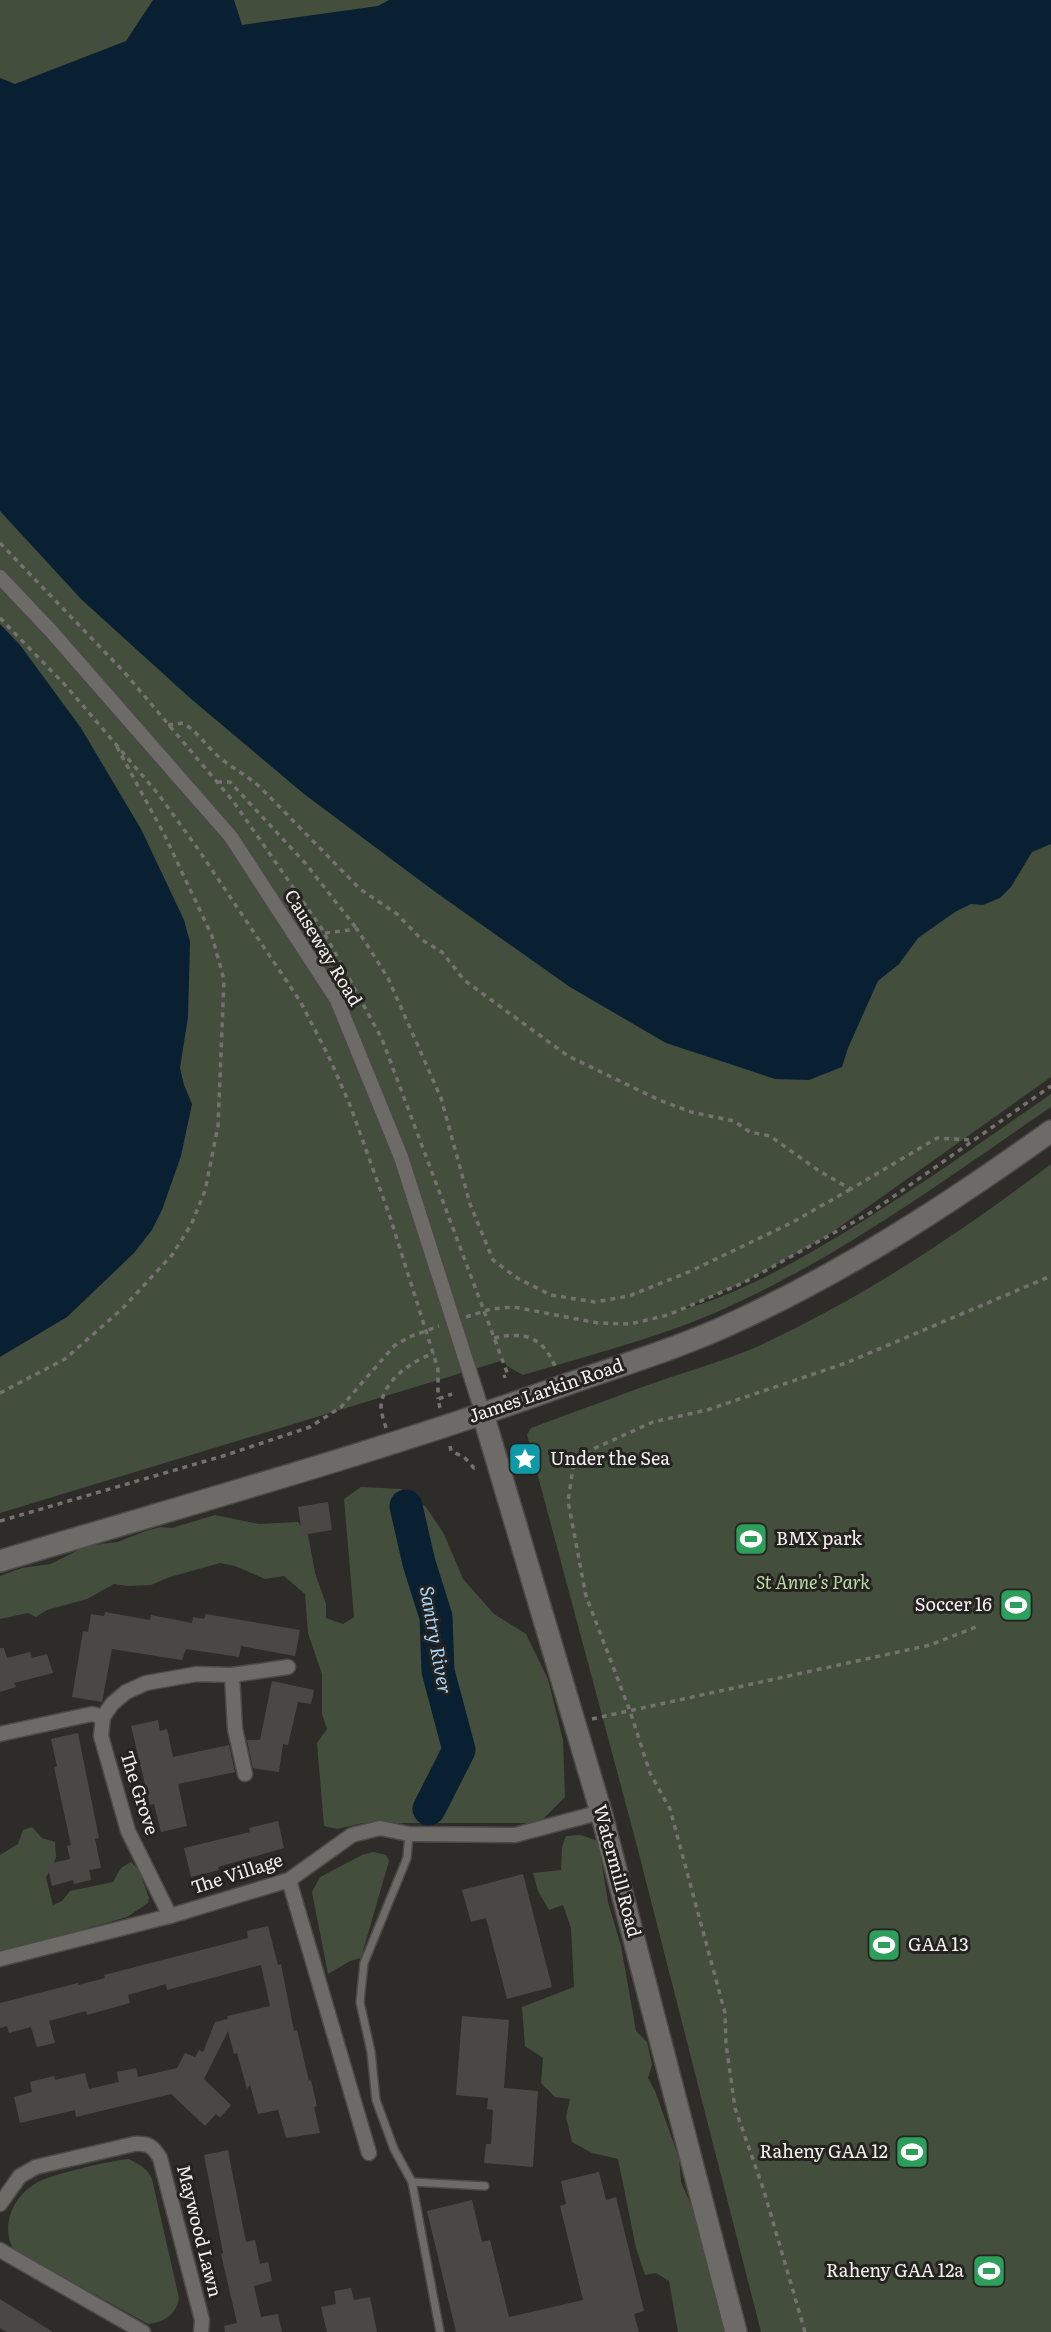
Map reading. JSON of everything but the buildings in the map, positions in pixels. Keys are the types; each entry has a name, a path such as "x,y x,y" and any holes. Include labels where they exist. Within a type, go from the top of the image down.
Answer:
{"main road":[{"name":"James Larkin Road","path":"0,1560 390,1443 695,1339 789,1296 877,1247 1051,1131"},
{"name":"Watermill Road","path":"483,1413 577,1724 736,2332"}],"street":[{"name":"Causeway Road","path":"0,577 51,631 231,837 337,1000 401,1157 483,1413"},
{"path":"0,1734 92,1714 103,1717 112,1704 127,1692 146,1683 197,1674 233,1675 288,1667"},
{"path":"233,1675 235,1728 245,1774"},
{"name":"The Grove","path":"103,1717 101,1736 128,1831 170,1916"},
{"name":"The Village","path":"0,1959 170,1916 289,1880 352,1835 380,1828 409,1834 515,1835 601,1812"},
{"path":"289,1880 369,2153"},
{"name":"Maywood Lawn","path":"0,2203 20,2176 36,2167 121,2146 146,2143 155,2148 160,2158 202,2320 201,2332"},
{"path":"0,2250 143,2332"}],"lane":[{"path":"409,1834 407,1858 364,1963 360,2002 371,2052 376,2100 394,2149 412,2182 440,2332"},
{"path":"412,2182 485,2186"}],"path":[{"path":"0,618 114,741 159,795 300,1001 350,1105 434,1353 440,1378 440,1408"},
{"path":"168,725 183,723 189,727 218,757 250,778 360,889 397,914 422,940 442,952 464,981 568,1056 659,1100 691,1112 734,1121 750,1132 770,1136 819,1171 851,1189"},
{"path":"0,1393 65,1359 122,1309 172,1255 191,1225 205,1191 218,1126 224,980 215,947 165,836 114,741"},
{"path":"216,782 230,782 306,864 357,929 388,978 441,1098 470,1205 493,1260 517,1278 551,1294 595,1301 629,1296 704,1265 791,1223 937,1138 973,1140"},
{"path":"324,933 357,929"},
{"path":"478,1313 514,1307 598,1323 620,1324 668,1315 743,1283 870,1213 1051,1086"},
{"path":"805,2332 764,2191 735,2108 726,2044 726,2012 670,1809 650,1773 586,1596 568,1501 572,1468 593,1449 653,1422 707,1410 846,1363 1051,1276"},
{"path":"484,1311 508,1375 503,1377"},
{"path":"0,1521 223,1456 310,1427 341,1407 394,1346 438,1326"},
{"path":"494,1338 522,1335 537,1341 552,1358 562,1386"},
{"path":"390,1443 381,1406 383,1396 409,1365 434,1353"},
{"path":"438,1399 452,1394"},
{"path":"450,1446 451,1451 464,1457 474,1468 478,1467"},
{"path":"577,1724 930,1645 976,1627"}],"green space":[{"path":"0,0 1051,0 1051,1077 821,1240 743,1283 678,1311 742,1288 822,1246 922,1183 1051,1094 1051,1107 843,1246 756,1294 687,1324 523,1375 507,1366 504,1360 0,1513"},
{"name":"St Anne's Park","path":"1051,1164 1051,2332 761,2332 637,1846 527,1435 531,1428 752,1349 830,1310 943,1241"},
{"path":"361,1487 401,1489 426,1507 444,1534 463,1579 494,1614 526,1634 548,1679 563,1740 565,1797 539,1823 363,1823 337,1829 324,1826 317,1743 327,1729 322,1714 322,1674 308,1633 305,1594 284,1576 265,1579 235,1566 220,1563 151,1585 114,1584 87,1599 47,1610 36,1617 28,1613 0,1619 0,1576 22,1568 51,1564 86,1546 117,1542 146,1531 161,1527 172,1528 215,1515 259,1524 298,1522 308,1535 315,1573 326,1604 326,1618 343,1624 354,1617 344,1499"},
{"path":"32,1827 42,1838 55,1842 56,1858 46,1878 53,1905 62,1901 70,1891 113,1882 121,1868 131,1862 139,1870 149,1898 148,1903 127,1917 0,1953 0,1855 18,1844 23,1830"},
{"path":"581,1835 598,1841 608,1902 621,1946 636,2031 647,2042 652,2065 648,2078 679,2158 681,2182 692,2207 729,2332 678,2332 669,2281 656,2273 645,2275 636,2248 618,2159 592,2153 572,2142 566,2117 570,2099 555,2097 541,2083 543,2058 525,2046 522,2007 574,1987 571,1928 563,1905 549,1910 538,1891 533,1873 561,1870 562,1847 566,1836"},
{"path":"373,1852 386,1855 389,1861 361,1958 328,1974 312,1892 320,1877"},
{"path":"128,2159 148,2172 152,2179 179,2298 168,2317 148,2324 13,2249 9,2239 9,2220 16,2202 38,2182 82,2168"}],"water":[{"path":"153,0 234,0 242,25 378,6 389,0 1051,0 1051,844 1032,852 1011,887 1000,898 983,905 971,904 918,938 899,964 878,981 842,1067 809,1080 775,1079 666,1043 570,987 434,891 304,794 190,698 82,600 0,511 0,78 15,84 126,41"},
{"path":"0,624 20,645 81,728 141,829 184,920 190,942 188,1017 180,1068 192,1104 181,1156 152,1230 134,1253 67,1317 0,1357"}],"waterway":[{"name":"Santry River","path":"406,1506 419,1563 436,1617 438,1671 459,1750 429,1809"}],"place":[{"name":"Under the Sea","path":"525,1459"},
{"name":"BMX park","path":"751,1539"},
{"name":"Soccer 16","path":"1016,1605"},
{"name":"GAA 13","path":"884,1945"},
{"name":"Raheny GAA 12","path":"912,2152"},
{"name":"Raheny GAA 12a","path":"989,2271"}]}
